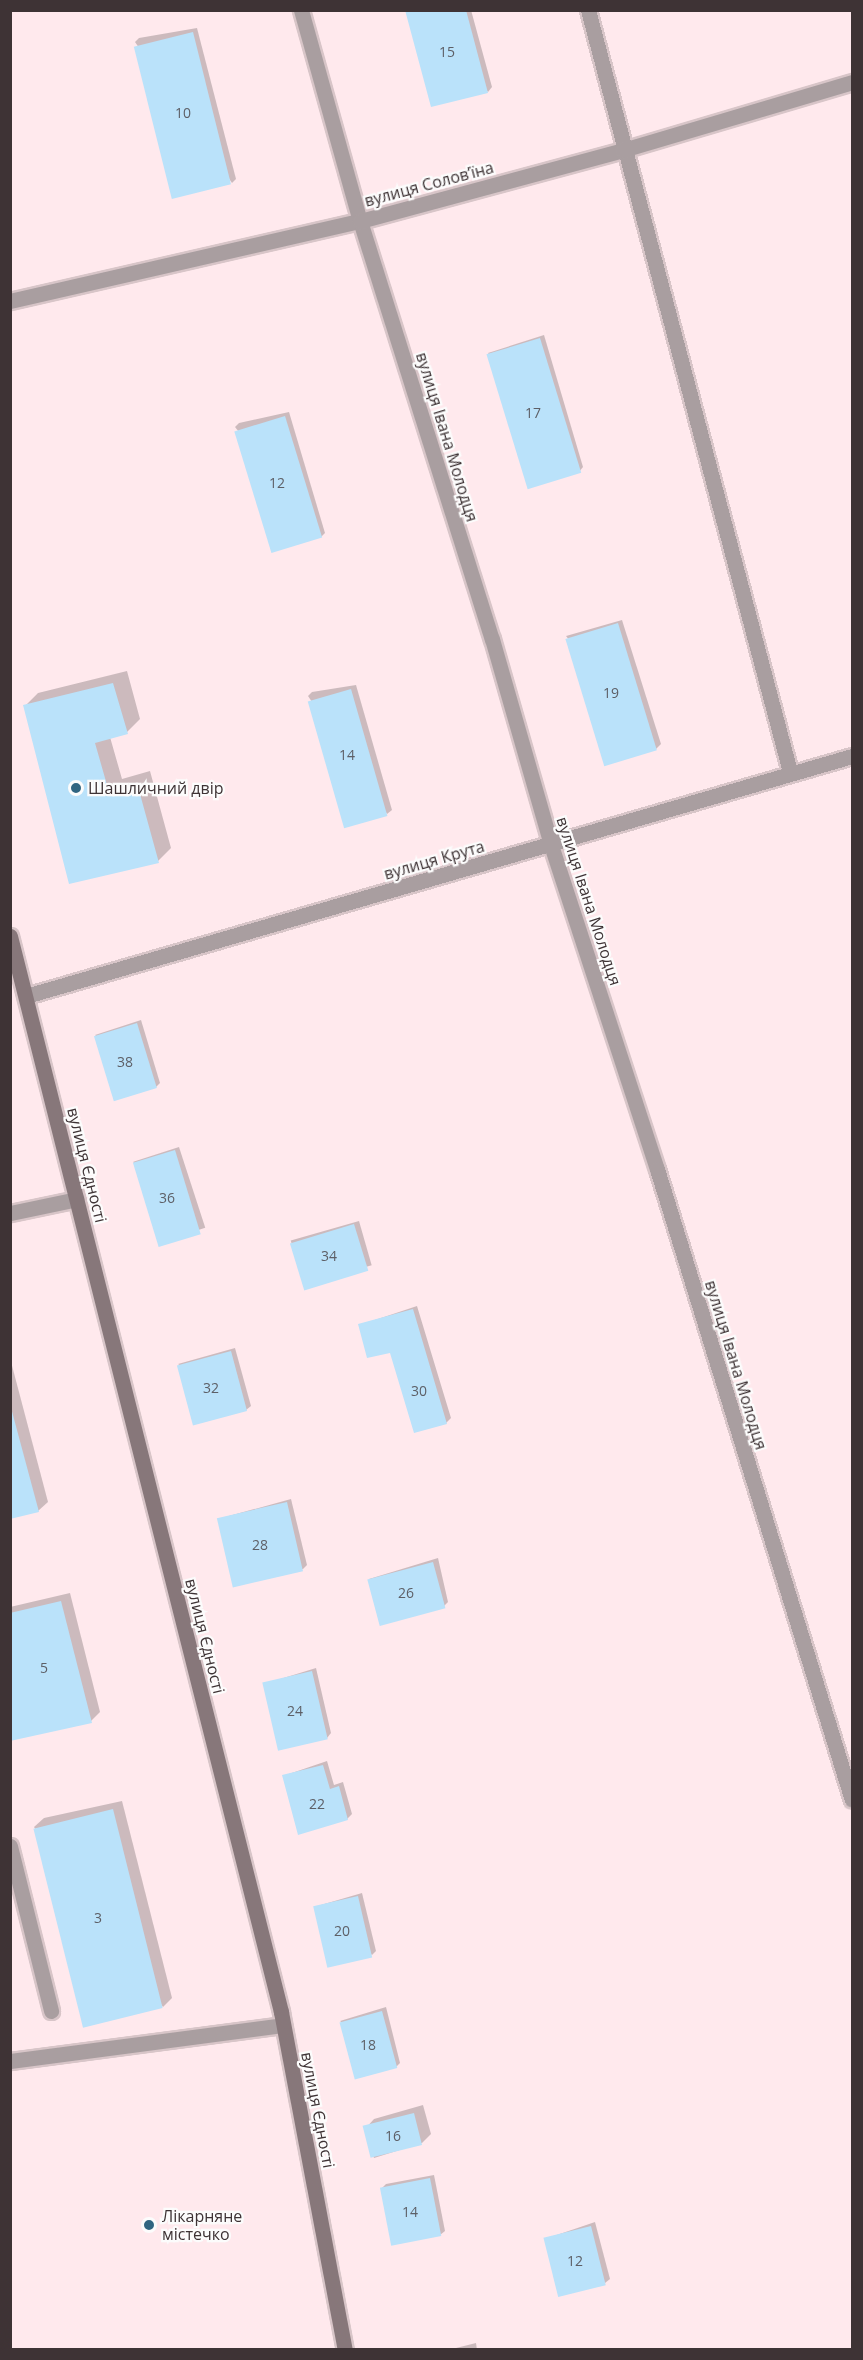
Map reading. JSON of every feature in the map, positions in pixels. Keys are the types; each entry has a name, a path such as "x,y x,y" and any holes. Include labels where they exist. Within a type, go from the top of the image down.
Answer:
{"main road":[{"name":"вулиця Єдності","path":"10,936 284,2025 345,2349"}],"street":[{"name":"вулиця Івана Молодця","path":"301,10 360,221 492,639 551,845 661,1180 852,1800"},
{"path":"588,10 623,150 790,771"},
{"name":"вулиця Соловʼїна","path":"10,301 360,221 623,150 852,82"},
{"name":"вулиця Крута","path":"26,996 551,845 790,771 852,756"},
{"path":"10,1213 76,1199"},
{"path":"10,1846 51,2011"},
{"path":"10,2061 284,2025"}],"building":[{"path":"405,10 466,10 488,93 431,107"},
{"path":"193,32 231,184 172,199 134,47"},
{"path":"540,338 581,473 528,489 486,354"},
{"path":"285,416 322,537 271,553 234,431"},
{"path":"618,623 657,750 604,766 565,639"},
{"name":"Шашличний двір","path":"113,683 128,734 95,743 109,792 137,783 159,863 69,884 23,705"},
{"path":"351,689 387,816 344,828 308,701"},
{"path":"137,1023 157,1088 114,1101 94,1036"},
{"path":"175,1150 201,1234 159,1247 133,1163"},
{"path":"354,1224 368,1271 304,1290 290,1244"},
{"path":"413,1309 447,1424 414,1433 390,1353 367,1358 358,1324"},
{"path":"231,1351 247,1411 193,1425 177,1365"},
{"path":"10,1404 39,1512 10,1519"},
{"path":"287,1502 303,1571 233,1587 217,1518"},
{"path":"433,1562 445,1608 380,1626 367,1580"},
{"path":"61,1601 92,1723 10,1741 10,1613"},
{"path":"312,1671 328,1739 278,1751 262,1682"},
{"path":"323,1765 330,1789 339,1786 348,1820 298,1835 282,1775"},
{"path":"113,1809 163,2008 83,2028 33,1829"},
{"path":"358,1896 372,1957 327,1968 313,1906"},
{"path":"382,2011 397,2068 355,2079 339,2022"},
{"path":"414,2113 422,2145 371,2158 363,2126"},
{"path":"430,2178 441,2236 391,2246 380,2188"},
{"path":"591,2226 606,2285 558,2297 543,2238"}],"place":[{"name":"Шашличний двір","path":"76,788"},
{"name":"Лікарняне містечко","path":"149,2225"}]}
